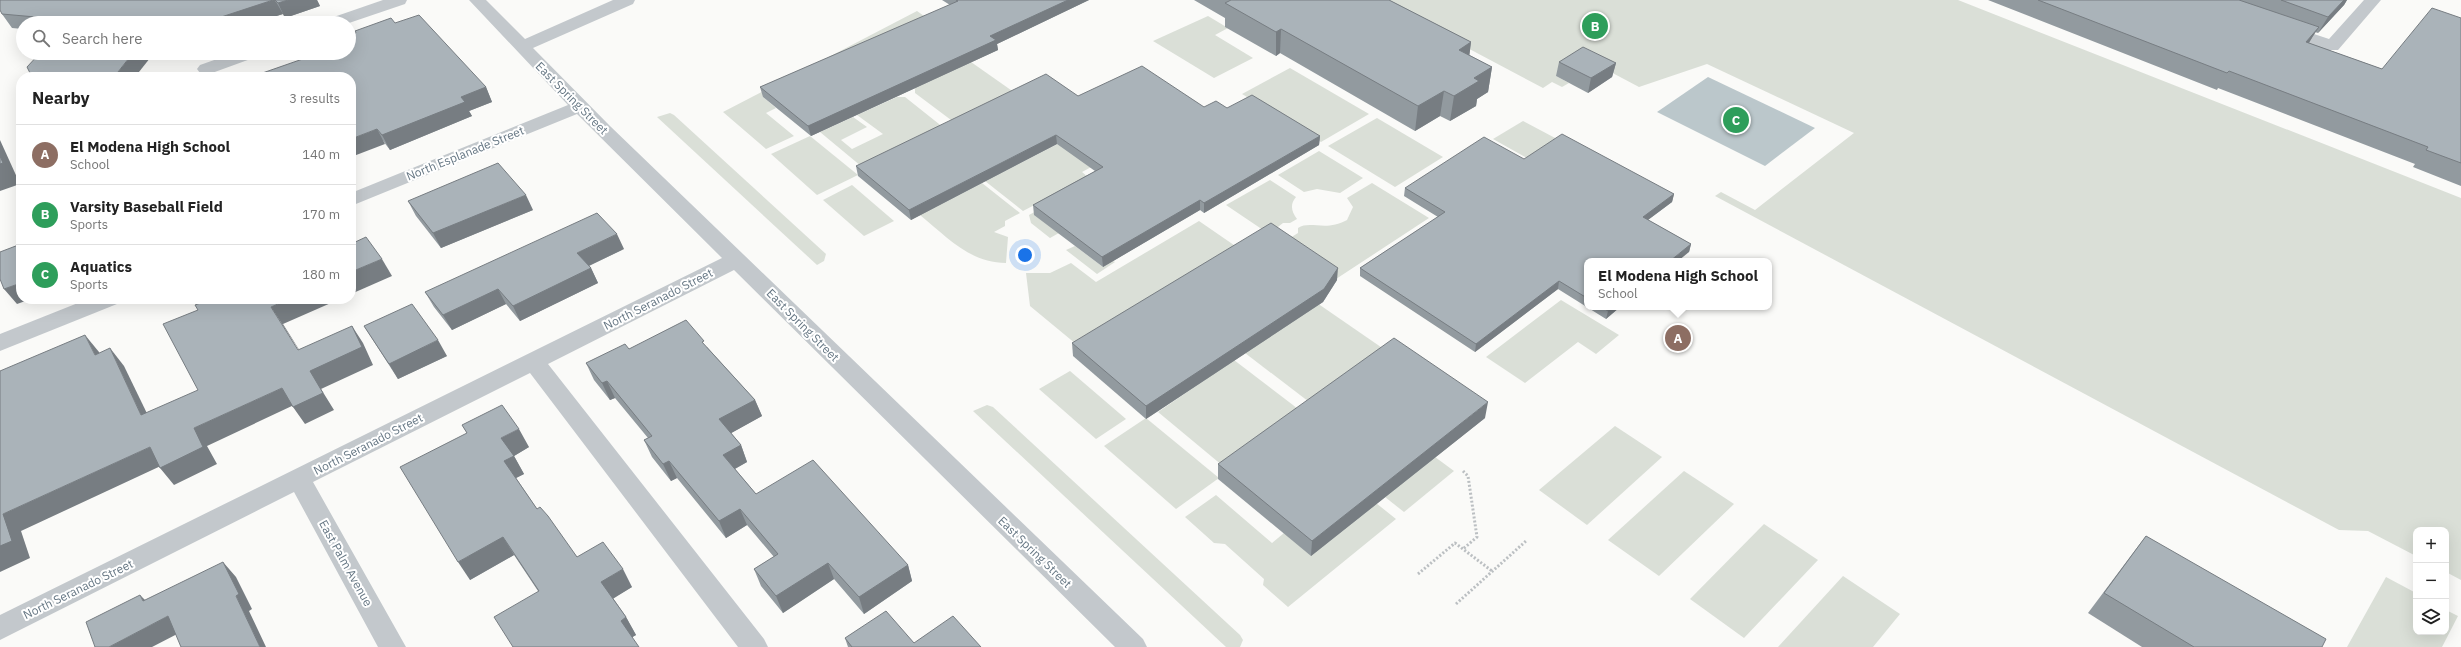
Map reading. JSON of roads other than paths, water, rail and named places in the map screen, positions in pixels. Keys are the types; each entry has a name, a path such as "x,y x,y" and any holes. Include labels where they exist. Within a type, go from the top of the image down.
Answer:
{"street":[{"path":"354,16 399,0"},
{"name":"East Spring Street","path":"477,0 579,107 1133,647"},
{"path":"521,47 627,0"},
{"path":"2272,24 2332,46 2373,0"},
{"path":"206,69 231,60"},
{"name":"North Esplanade Street","path":"356,198 579,107"},
{"name":"North Seranado Street","path":"0,628 736,260"},
{"path":"0,343 97,304"},
{"path":"534,361 754,647"},
{"name":"East Palm Avenue","path":"299,479 392,647"}],"place":[{"name":"Varsity Baseball Field","path":"1595,26"},
{"name":"Aquatics","path":"1736,120"},
{"name":"El Modena High School","path":"1678,338"}]}
